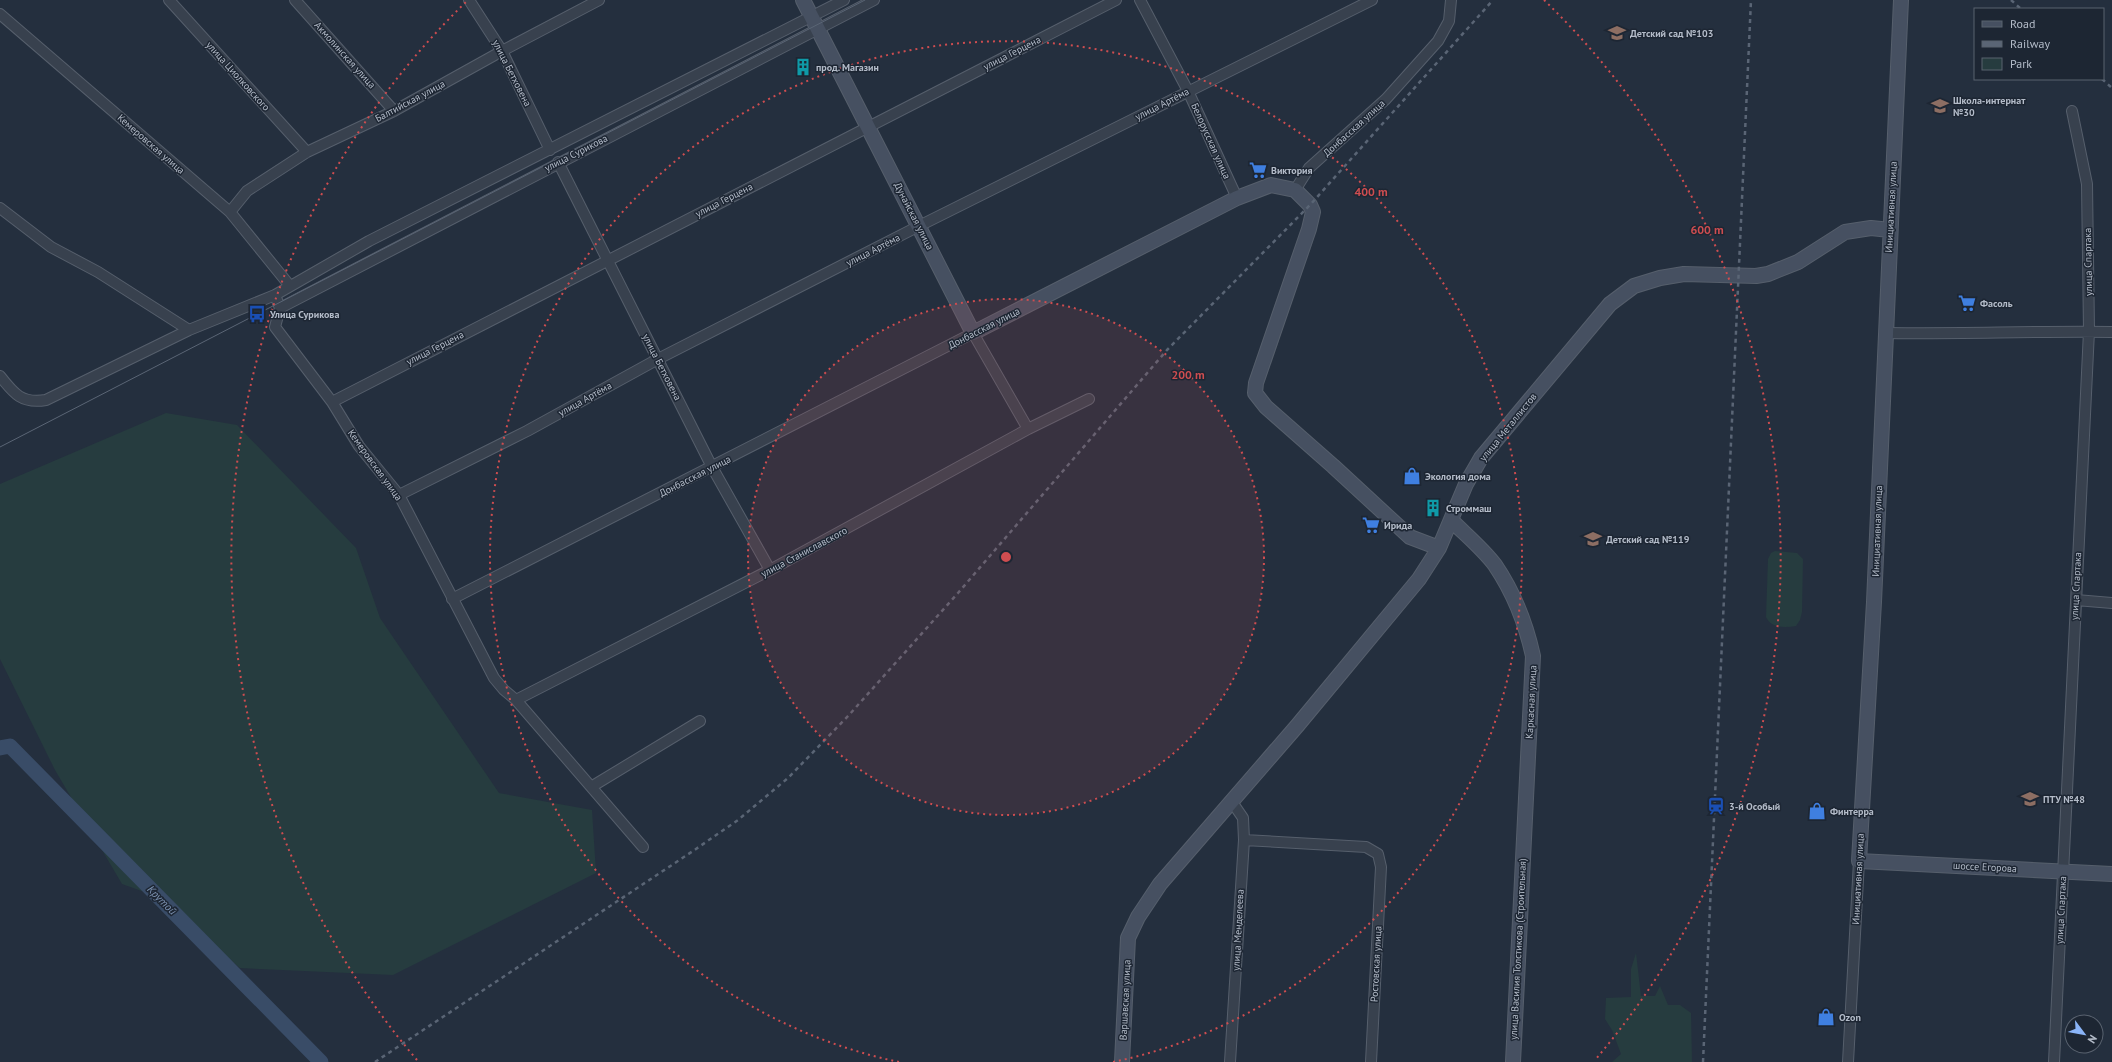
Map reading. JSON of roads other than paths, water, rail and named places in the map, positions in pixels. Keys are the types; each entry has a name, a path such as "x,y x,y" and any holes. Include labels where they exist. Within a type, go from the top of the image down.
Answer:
{"main road":[{"name":"Дунайская улица","path":"803,0 869,126 973,333"},
{"name":"Инициативная улица","path":"1859,861 1874,602 1901,0"},
{"name":"Донбасская улица","path":"973,333 1237,198 1271,184 1295,190"},
{"path":"1295,190 1310,205 1313,212 1309,229 1256,383 1255,393 1266,407 1410,537 1439,548"},
{"name":"улица Металлистов","path":"1128,938 1149,898 1420,579 1439,548 1452,521 1466,484 1481,458 1610,304 1634,286 1660,278 1684,274 1756,276 1768,274 1798,262 1845,232 1871,228 1890,230"},
{"name":"Каркасная улица","path":"1452,521 1494,565 1515,601 1528,634 1533,656 1533,681 1523,837"},
{"name":"улица Василия Толстикова (Строительная)","path":"1513,1062 1523,837"},
{"name":"шоссе Егорова","path":"1859,861 2112,874"},
{"name":"Варшавская улица","path":"1122,1062 1128,938"}],"street":[{"name":"улица Циолковского","path":"169,0 307,152"},
{"name":"Акмолинская улица","path":"295,0 394,111"},
{"name":"улица Бетховена","path":"469,0 502,51 550,150"},
{"name":"улица Сурикова","path":"280,308 558,162 814,22 844,0"},
{"name":"улица Сурикова","path":"0,376 10,390 21,398 34,402 46,400 189,330 275,295 369,241 550,150 814,22 874,0"},
{"name":"улица Герцена","path":"332,402 1116,0"},
{"name":"Белорусская улица","path":"1140,0 1188,91 1237,198"},
{"name":"улица Артёма","path":"399,495 528,430 658,360 919,226 1372,0"},
{"name":"Донбасская улица","path":"1295,190 1309,168 1386,99 1438,41 1449,22 1451,0"},
{"name":"Балтийская улица","path":"230,212 246,191 307,152 394,111 595,1"},
{"name":"Кемеровская улица","path":"0,14 230,212 290,286"},
{"name":"улица Спартака","path":"2054,1062 2089,331 2087,184 2072,111"},
{"name":"улица Бетховена","path":"558,162 712,467 770,570"},
{"path":"0,208 51,246 98,272 189,330"},
{"path":"275,295 280,308"},
{"name":"Кемеровская улица","path":"280,308 275,326 332,402 359,446 399,495 452,600 494,678 504,690 516,700 643,847"},
{"path":"1885,333 1947,334 2089,331 2112,332"},
{"name":"Донбасская улица","path":"452,600 973,333"},
{"name":"Дунайская улица","path":"973,333 1028,429"},
{"name":"улица Станиславского","path":"516,700 770,570 1028,429 1089,399"},
{"path":"2076,600 2112,603"},
{"path":"591,787 700,721"},
{"name":"улица Менделеева","path":"1230,1062 1244,840 1243,818 1232,802"},
{"name":"Ростовская улица","path":"1244,840 1366,847 1378,854 1381,867 1371,1062"},
{"name":"Инициативная улица","path":"1848,1062 1859,861"}],"waterway":[{"name":"Крутой","path":"0,748 10,746 321,1062"}],"tram line":[{"path":"0,447 865,0"}],"railway":[{"path":"375,1062 693,851 738,820 788,778 849,715 958,593 1167,350 1310,205 1493,0"},
{"path":"1703,1062 1751,0"},
{"path":"2011,0 2020,8"},
{"path":"2103,80 2112,88"}],"place":[{"name":"Детский сад №103","path":"1617,33"},
{"name":"прод. Магазин","path":"803,67"},
{"name":"Школа-интернат №30","path":"1940,106"},
{"name":"Виктория","path":"1258,170"},
{"name":"Фасоль","path":"1967,303"},
{"name":"Улица Сурикова","path":"257,314"},
{"name":"Экология дома","path":"1412,476"},
{"name":"Строммаш","path":"1433,508"},
{"name":"Ирида","path":"1371,525"},
{"name":"Детский сад №119","path":"1593,539"},
{"name":"ПТУ №48","path":"2030,799"},
{"name":"3-й Особый","path":"1716,806"},
{"name":"Финтерра","path":"1817,811"},
{"name":"Ozon","path":"1826,1017"}]}
